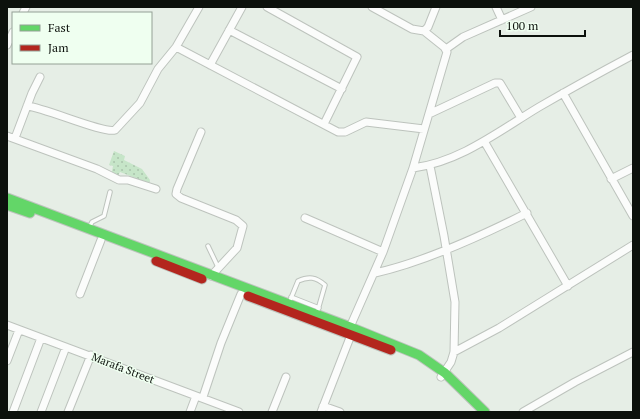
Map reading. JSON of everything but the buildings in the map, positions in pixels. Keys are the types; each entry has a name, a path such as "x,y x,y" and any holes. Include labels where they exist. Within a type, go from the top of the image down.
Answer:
{"main road":[{"path":"7,198 88,229 241,294 304,310 318,311 351,331"},
{"path":"7,205 186,270 211,276 290,301 304,310 351,331 419,355 485,412"},
{"path":"443,375 476,412"}],"street":[{"path":"27,106 38,107 104,130 113,131 118,128 140,102 158,69 176,47 199,7"},
{"path":"210,65 242,7"},
{"path":"340,412 322,409 351,331 383,252 413,168 447,52 446,49 424,31 412,29 372,7"},
{"path":"424,31 428,27 436,7"},
{"path":"496,7 502,20"},
{"path":"446,49 463,37 531,7"},
{"path":"270,8 356,56 357,59 324,124"},
{"path":"229,30 342,89"},
{"path":"7,45 12,34"},
{"path":"176,47 338,132 345,132 366,122 424,129"},
{"path":"413,168 430,166 470,150 563,93 633,55"},
{"path":"15,138 40,77"},
{"path":"429,114 495,83 500,83 521,118"},
{"path":"563,93 633,216"},
{"path":"201,132 176,189 176,194 181,198 242,223 243,226 237,248 211,276"},
{"path":"7,136 97,168 119,180 128,180 156,189"},
{"path":"484,141 568,286"},
{"path":"430,166 455,302 454,352 451,362 443,375"},
{"path":"611,179 633,168"},
{"path":"375,273 390,270 467,241 527,213"},
{"path":"305,218 383,252"},
{"path":"80,294 101,240"},
{"path":"454,352 499,328 633,245"},
{"path":"190,412 199,397 241,294"},
{"name":"Marafa Street","path":"7,325 199,397 219,408 239,412"},
{"path":"7,361 18,330"},
{"path":"13,412 42,338"},
{"path":"41,412 66,347"},
{"path":"523,412 575,382 633,352"},
{"path":"68,412 90,356"},
{"path":"272,412 286,377"}],"lane":[{"path":"88,229 92,222 104,216 110,192"},
{"path":"208,246 218,267"},
{"path":"290,301 298,281 306,278 317,279 325,285 318,311"}],"green space":[{"path":"114,151 125,156 124,160 142,169 150,180 149,183 120,172 117,178 111,176 113,166 109,165"}],"traffic: fast":[{"path":"7,198 350,327 419,355 445,373 485,412"},
{"path":"7,205 30,213"}],"traffic: jam":[{"path":"156,261 202,279"},
{"path":"248,296 391,350"}]}
